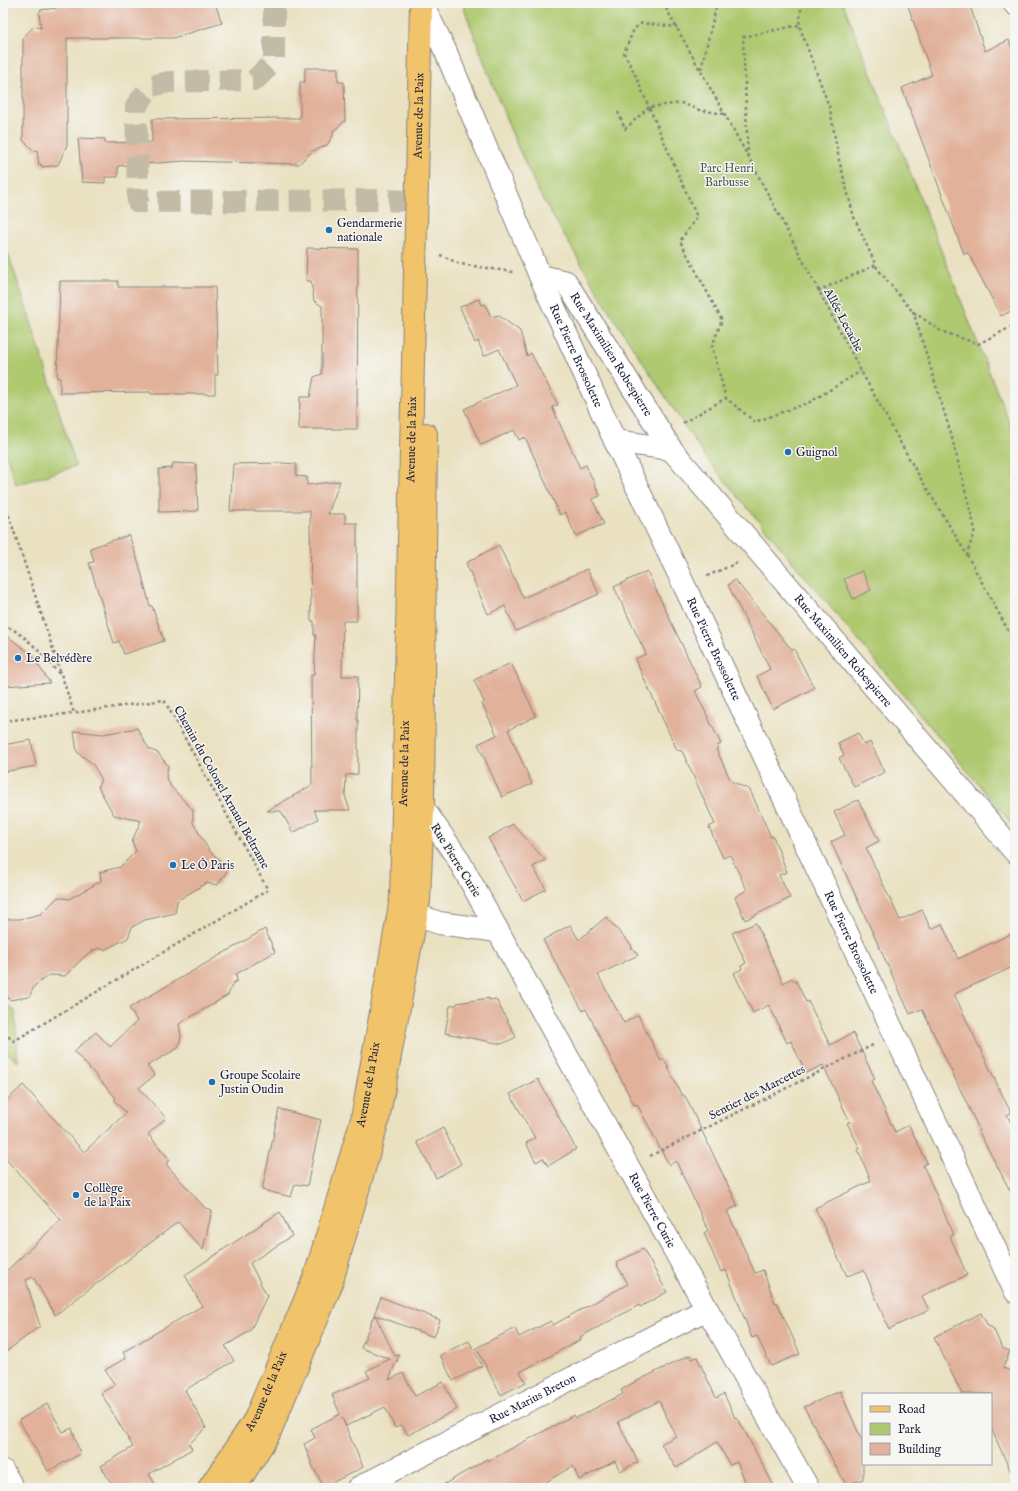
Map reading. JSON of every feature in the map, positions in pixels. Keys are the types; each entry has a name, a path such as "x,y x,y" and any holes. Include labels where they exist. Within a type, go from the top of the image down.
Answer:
{"main road":[{"name":"Avenue de la Paix","path":"209,1488 255,1419 315,1276 362,1119 401,899 413,805 427,249 421,3"},
{"name":"Avenue de la Paix","path":"235,1488 269,1434 330,1288 378,1120 419,901 413,805 421,3"}],"street":[{"name":"Rue Pierre Brossolette","path":"421,3 446,50 540,276 615,441 1015,1291"},
{"name":"Rue Maximilien Robespierre","path":"540,276 566,282 671,449 1015,852"},
{"path":"615,441 671,449"},
{"name":"Rue Pierre Curie","path":"413,805 457,857 706,1309 808,1488"},
{"path":"401,899 416,915 439,923 498,931"},
{"name":"Rue Marius Breton","path":"358,1488 706,1309"},
{"path":"3,1471 13,1488"}],"path":[{"name":"Allée Lecache","path":"663,3 725,114 861,371 915,469 967,555 1015,642"},
{"path":"701,70 717,3"},
{"path":"802,3 799,25 830,109 839,160 854,217 876,265 912,311 941,331 978,344 1011,326"},
{"path":"677,27 642,23 634,29 624,53 634,72 697,217 680,241 722,320 712,346 726,398 755,422 810,402 861,371"},
{"path":"748,158 743,37 799,25"},
{"path":"618,112 625,128 649,107 681,103 699,110 725,114"},
{"path":"427,249 460,264 540,276"},
{"path":"818,291 876,265"},
{"path":"912,311 951,434 975,529 967,555"},
{"path":"683,423 726,398"},
{"path":"3,498 74,713 3,721"},
{"path":"684,585 760,553"},
{"path":"3,625 13,628 37,648 62,678"},
{"name":"Chemin du Colonel Arnaud Beltrame","path":"3,1033 14,1041 268,890 164,700 74,713"},
{"name":"Sentier des Marcettes","path":"628,1167 895,1034"}],"green space":[{"name":"Parc Henri Barbusse","path":"462,3 843,3 1015,437 1015,828 705,457 611,314 539,193 515,141"},
{"path":"3,238 76,466 16,485 3,444"},
{"path":"3,1002 15,1011 18,1062 3,1049"}],"building":[{"path":"54,3 215,3 222,23 173,38 67,38 67,145 58,165 42,167 41,164 39,165 37,150 34,151 23,140 23,38 34,26 41,28 39,13 41,10 56,8"},
{"path":"907,3 969,3 985,51 1009,40 1015,57 1015,309 1001,316 968,253 964,254 902,88 932,75"},
{"path":"305,68 338,68 338,82 344,82 345,121 333,131 333,135 327,145 312,151 299,164 184,161 118,166 118,177 105,177 105,183 82,182 78,138 105,139 105,143 152,142 152,119 300,118 300,82 305,82"},
{"path":"307,248 358,249 357,429 299,429 300,397 310,397 314,377 322,374 322,306 314,301 311,281 306,281"},
{"path":"60,281 118,281 118,287 215,287 218,375 215,375 215,394 151,394 151,392 60,393 60,378 57,378"},
{"path":"479,299 482,305 485,304 491,317 498,315 520,331 527,356 531,353 558,405 552,407 580,468 586,465 600,496 592,499 604,524 576,536 565,512 560,515 525,437 519,440 514,430 481,445 464,409 516,385 499,349 484,356 478,341 475,343 460,307"},
{"path":"173,463 196,464 198,511 159,512 159,469 172,468"},
{"path":"233,464 296,464 296,476 307,477 307,485 340,481 328,514 345,514 345,523 357,523 357,621 343,621 342,676 358,676 358,774 346,775 345,796 350,810 314,810 318,819 293,833 281,811 267,811 312,785 311,675 314,675 316,635 314,635 314,621 311,621 310,511 230,511"},
{"path":"129,535 139,564 150,606 152,606 164,641 124,654 119,641 114,643 89,563 94,562 90,548"},
{"path":"499,545 523,598 587,569 599,594 516,631 505,606 488,614 466,563"},
{"path":"647,571 702,687 695,691 721,744 717,746 718,748 716,749 731,781 750,790 771,837 773,836 787,872 779,875 790,898 745,920 735,897 747,890 730,855 723,858 709,827 715,824 682,751 677,750 635,659 646,654 614,587"},
{"path":"862,571 871,590 853,599 844,579"},
{"path":"735,580 792,650 794,649 814,688 773,709 757,676 770,669 728,585"},
{"name":"Le Belvédère","path":"3,633 31,654 50,683 3,686"},
{"path":"511,663 536,716 508,730 532,784 502,797 478,744 497,735 482,704 484,702 474,680"},
{"name":"Le Ô Paris","path":"137,728 149,749 158,753 168,766 166,777 171,787 193,810 193,823 209,850 228,869 218,885 206,883 177,901 175,913 145,920 132,927 128,938 104,950 98,948 86,955 65,976 50,975 35,985 29,997 9,1000 5,988 3,987 3,919 20,919 41,914 58,897 69,899 101,881 100,872 120,867 136,851 132,841 141,821 114,815 98,787 101,778 92,763 77,752 74,731 103,734"},
{"path":"858,733 864,745 870,742 885,772 854,787 839,758 844,755 838,743"},
{"path":"31,740 36,766 3,772 3,745"},
{"path":"858,800 879,841 866,848 900,920 922,910 931,929 942,924 958,959 1015,932 1015,966 954,994 1011,1113 1007,1115 1015,1131 1015,1200 978,1130 979,1129 922,1009 910,1014 831,842 845,835 834,812"},
{"path":"513,824 545,860 533,867 546,889 523,901 488,838"},
{"path":"606,917 632,946 631,947 638,955 598,975 624,1023 638,1015 661,1061 664,1059 681,1094 685,1096 738,1206 727,1211 755,1273 763,1270 775,1303 777,1302 800,1354 771,1366 757,1336 752,1338 726,1270 721,1272 704,1233 708,1230 676,1161 669,1165 637,1104 634,1105 586,1009 583,1011 543,940 570,925 579,940"},
{"path":"756,923 783,983 792,978 796,981 806,1002 808,1001 830,1045 853,1033 875,1079 871,1081 895,1132 909,1125 927,1163 923,1165 954,1235 950,1236 967,1275 922,1296 929,1310 889,1329 864,1270 847,1276 815,1208 871,1181 858,1150 860,1148 847,1123 850,1122 823,1065 806,1073 791,1041 787,1043 769,1005 753,1013 734,973 742,969 741,966 746,963 732,933"},
{"path":"265,929 275,952 236,974 237,981 233,983 228,995 179,1024 181,1037 178,1048 147,1066 155,1075 139,1088 166,1118 148,1134 170,1160 166,1164 205,1208 212,1210 203,1250 178,1222 55,1315 33,1277 26,1280 40,1326 3,1354 3,1274 61,1220 3,1156 3,1104 23,1085 84,1152 126,1113 114,1100 116,1098 74,1051 96,1032 110,1047 137,1021 129,1008"},
{"path":"489,998 489,1000 496,999 516,1037 502,1044 445,1033 450,1006 456,1005 457,1003"},
{"path":"538,1079 576,1149 548,1166 543,1158 536,1162 526,1143 535,1138 510,1094"},
{"path":"279,1109 321,1120 307,1186 295,1184 291,1197 262,1190"},
{"path":"443,1128 461,1164 436,1178 417,1142"},
{"path":"280,1212 292,1236 250,1263 267,1296 250,1331 225,1346 234,1361 185,1390 206,1428 189,1444 192,1449 149,1474 157,1488 114,1488 101,1466 133,1447 101,1393 115,1385 105,1370 126,1358 123,1352 202,1306 185,1275"},
{"path":"643,1249 667,1292 640,1307 639,1305 580,1337 582,1339 520,1372 526,1382 501,1395 476,1348 515,1328 519,1337 551,1321 553,1325 628,1284 616,1263"},
{"path":"381,1297 440,1320 434,1337 375,1315 395,1356 399,1355 397,1360 398,1362 396,1361 389,1380 403,1373 415,1396 443,1382 457,1409 408,1435 402,1425 395,1428 385,1407 346,1426 342,1418 363,1467 324,1487 313,1467 304,1444 315,1438 311,1429 340,1414 332,1395 370,1378 366,1371 390,1359 361,1348"},
{"path":"981,1313 988,1326 993,1328 1002,1348 1010,1351 1003,1368 1015,1372 1015,1481 992,1430 992,1393 962,1393 934,1337"},
{"path":"469,1341 482,1366 453,1381 440,1355"},
{"path":"690,1355 692,1359 697,1357 716,1398 724,1394 735,1418 737,1417 775,1488 748,1488 737,1462 730,1465 717,1442 676,1468 661,1444 676,1436 659,1401 618,1422 638,1462 620,1471 615,1461 579,1480 573,1466 536,1488 438,1488 487,1459 488,1461 574,1415 576,1418 623,1394 621,1390 633,1383"},
{"path":"840,1391 862,1441 863,1479 846,1485 804,1407"},
{"path":"47,1404 63,1432 72,1428 80,1454 48,1471 19,1420"}],"tunnel":[{"path":"274,3 274,61 255,80 169,82 151,86 136,106 138,202 415,201"}],"place":[{"name":"Gendarmerie nationale","path":"329,230"},
{"name":"Guignol","path":"788,452"},
{"name":"Le Belvédère","path":"18,658"},
{"name":"Le Ô Paris","path":"173,865"},
{"name":"Groupe Scolaire Justin Oudin","path":"212,1082"},
{"name":"Collège de la Paix","path":"76,1195"}]}
